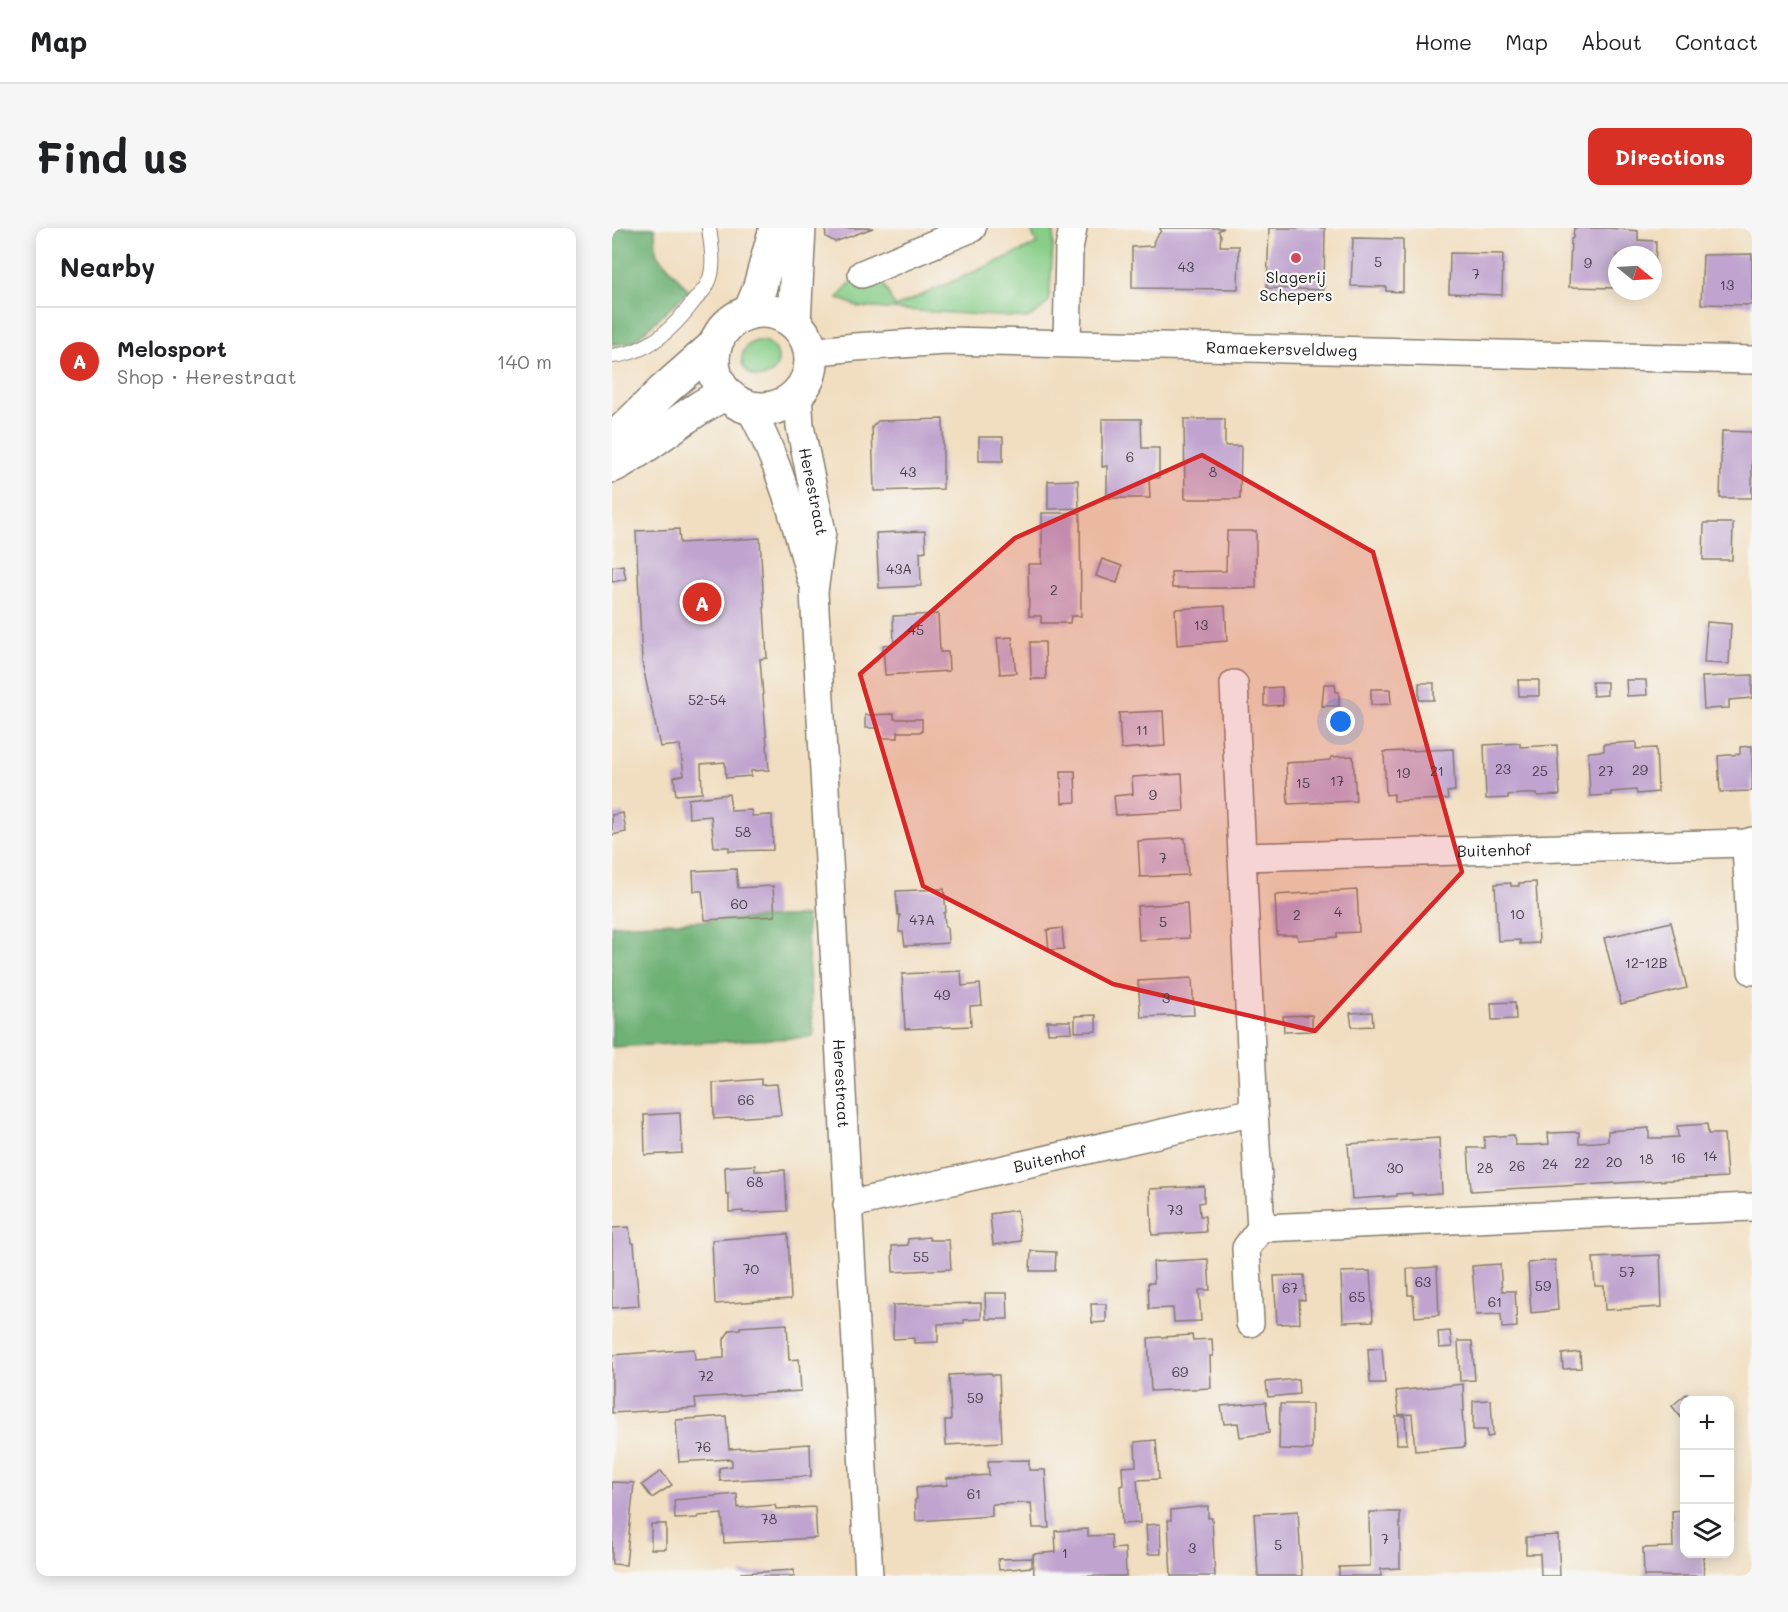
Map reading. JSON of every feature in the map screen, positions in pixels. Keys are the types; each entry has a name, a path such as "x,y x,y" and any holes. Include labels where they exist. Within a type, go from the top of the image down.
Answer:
{"street":[{"path":"750,312 759,290 776,228"},
{"path":"794,322 799,228"},
{"path":"862,274 972,228"},
{"path":"1067,343 1069,249 1073,228"},
{"path":"765,310 780,314 794,322 802,330 811,352 811,367 807,381 789,402 777,407 763,409 738,401 716,379 712,363 714,346 722,330 734,319 750,312 765,310"},
{"name":"Ramaekersveldweg","path":"811,352 946,341 1752,360"},
{"path":"612,441 663,390 714,346"},
{"name":"Herestraat","path":"798,393 800,426 822,532 814,592 869,1576"},
{"path":"612,466 630,458 685,416 738,401"},
{"name":"Herestraat","path":"738,401 762,431 786,493 814,592"},
{"path":"1234,684 1261,1228 1246,1248 1250,1323"},
{"name":"Buitenhof","path":"1242,857 1749,842 1752,971"},
{"name":"Buitenhof","path":"847,1205 1254,1112"},
{"path":"1261,1228 1752,1207"}],"lane":[{"path":"612,356 625,355 654,342 680,319 709,282 712,263 709,228"}],"highlighted area":[{"path":"1202,455 1373,552 1462,872 1315,1031 1113,984 923,886 860,674 1015,538"}],"green space":[{"path":"612,228 655,228 656,252 689,291 633,342 612,345"},
{"path":"1030,228 1046,228 1054,232 1049,301 1028,318 859,307 838,298 848,285 865,276 882,281 895,307 1037,244"},
{"path":"760,341 773,346 778,359 773,372 760,377 747,372 742,359 747,346"},
{"path":"806,916 813,1037 612,1047 612,925"}],"building":[{"path":"825,228 873,228 835,242 826,237"},
{"path":"1160,228 1224,228 1218,231 1221,235 1220,246 1239,246 1238,289 1132,288 1132,247 1153,246 1154,240 1161,231"},
{"name":"Slagerij Schepers","path":"1269,228 1325,228 1324,290 1267,288"},
{"path":"1574,228 1608,228 1638,231 1638,240 1656,241 1656,246 1608,246 1608,288 1569,287 1571,239"},
{"path":"1353,238 1403,239 1403,292 1386,291 1386,287 1351,286"},
{"path":"1450,253 1503,254 1502,295 1449,293"},
{"path":"1752,254 1752,305 1701,304 1703,255"},
{"path":"943,419 943,489 874,491 872,427 878,421"},
{"path":"1102,419 1141,419 1142,448 1159,448 1159,478 1149,478 1150,498 1107,498 1107,466 1102,467"},
{"path":"1184,419 1225,419 1225,446 1241,446 1240,499 1185,499"},
{"path":"1722,431 1752,432 1752,498 1720,498"},
{"path":"979,437 1003,437 1003,461 979,461"},
{"path":"1078,480 1079,508 1048,509 1048,481"},
{"path":"1042,513 1080,513 1081,616 1071,616 1070,623 1041,623 1041,616 1029,616 1028,564 1042,564"},
{"path":"1704,523 1733,523 1732,560 1703,560"},
{"path":"679,529 680,543 760,538 767,658 760,659 769,770 751,771 751,776 726,778 725,762 701,764 702,793 676,795 674,777 684,775 680,745 660,747 642,662 636,531"},
{"path":"925,531 926,551 920,552 921,586 879,588 876,533"},
{"path":"1227,531 1256,531 1256,588 1172,588 1171,572 1226,571"},
{"path":"1102,559 1122,566 1117,583 1096,576"},
{"path":"623,565 626,579 612,582 612,567"},
{"path":"1225,606 1227,641 1177,645 1175,609"},
{"path":"938,614 940,652 948,652 949,671 885,675 883,645 894,644 893,616"},
{"path":"1707,622 1731,624 1729,664 1704,663"},
{"path":"1012,637 1016,673 1000,674 997,638"},
{"path":"1030,642 1045,642 1046,679 1031,679"},
{"path":"1752,675 1752,698 1729,700 1729,708 1704,709 1702,677"},
{"path":"1518,680 1539,680 1539,696 1519,696"},
{"path":"1626,680 1646,680 1647,695 1627,696"},
{"path":"1592,682 1607,682 1607,695 1593,696"},
{"path":"1419,683 1434,683 1434,700 1419,700"},
{"path":"1324,684 1335,684 1336,692 1339,692 1339,706 1322,706"},
{"path":"1282,687 1283,705 1264,706 1264,688"},
{"path":"1371,689 1390,689 1391,704 1371,705"},
{"path":"1163,711 1165,746 1121,749 1119,713"},
{"path":"894,714 894,719 922,719 922,732 898,732 898,738 879,738 878,728 865,728 865,715"},
{"path":"1636,742 1636,749 1656,748 1658,792 1637,794 1636,790 1590,796 1588,752 1604,751 1604,744"},
{"path":"1520,743 1520,747 1557,745 1560,795 1523,794 1508,795 1508,798 1486,799 1484,745"},
{"path":"1752,746 1752,791 1720,792 1718,756 1740,754 1740,747"},
{"path":"1453,749 1455,791 1447,792 1448,799 1394,801 1394,794 1386,795 1384,752"},
{"path":"1353,756 1356,801 1288,804 1286,763"},
{"path":"1061,771 1075,771 1076,802 1062,803"},
{"path":"1182,774 1184,811 1116,815 1114,796 1133,794 1132,777"},
{"path":"729,794 731,811 751,810 752,816 772,815 773,850 729,851 729,847 714,847 711,816 689,818 688,799"},
{"path":"623,813 626,832 612,835 612,815"},
{"path":"1185,838 1188,875 1140,877 1138,841"},
{"path":"736,869 738,888 773,886 775,916 705,920 702,891 694,891 693,871"},
{"path":"1536,882 1539,943 1520,944 1520,940 1498,941 1495,884 1511,883 1511,886 1519,886 1519,883"},
{"path":"944,889 945,927 947,927 948,943 905,946 903,932 899,932 900,915 898,915 896,891"},
{"path":"1357,890 1359,932 1337,933 1337,937 1298,940 1297,935 1277,935 1275,895"},
{"path":"1187,903 1189,938 1139,940 1137,906"},
{"path":"1671,922 1687,988 1621,1004 1604,938"},
{"path":"1062,928 1064,949 1049,950 1047,930"},
{"path":"961,971 962,986 980,984 982,1005 970,1006 971,1026 905,1029 902,974"},
{"path":"1192,978 1194,1015 1141,1017 1138,981"},
{"path":"1515,1002 1516,1019 1492,1020 1491,1003"},
{"path":"1372,1012 1373,1026 1352,1027 1350,1013"},
{"path":"1096,1015 1096,1031 1075,1032 1075,1016"},
{"path":"1312,1015 1312,1031 1284,1032 1283,1016"},
{"path":"1047,1021 1071,1021 1072,1032 1048,1033"},
{"path":"761,1079 761,1085 777,1084 781,1115 714,1119 713,1083"},
{"path":"680,1113 682,1153 645,1155 644,1115"},
{"path":"1707,1124 1708,1134 1724,1134 1727,1177 1471,1191 1468,1148 1485,1148 1484,1137 1514,1135 1515,1145 1532,1145 1549,1144 1548,1133 1579,1132 1579,1143 1597,1142 1608,1141 1608,1131 1649,1128 1649,1138 1678,1137 1677,1126"},
{"path":"1439,1138 1442,1193 1397,1194 1397,1196 1352,1199 1348,1144"},
{"path":"755,1165 755,1171 785,1170 787,1211 729,1212 725,1167"},
{"path":"1204,1186 1204,1202 1199,1203 1200,1216 1205,1216 1206,1232 1152,1235 1150,1189"},
{"path":"1017,1210 1021,1241 993,1245 990,1214"},
{"path":"629,1227 631,1243 634,1243 639,1306 612,1308 612,1228"},
{"path":"788,1234 791,1299 715,1304 712,1240"},
{"path":"929,1237 930,1240 949,1240 951,1269 893,1272 892,1246 908,1245 908,1239"},
{"path":"1031,1251 1056,1252 1055,1271 1030,1271"},
{"path":"1660,1255 1662,1307 1605,1310 1604,1286 1595,1286 1593,1258"},
{"path":"1208,1259 1210,1290 1199,1290 1201,1321 1174,1322 1173,1308 1149,1309 1148,1283 1154,1283 1153,1262"},
{"path":"1555,1260 1558,1310 1531,1313 1528,1263"},
{"path":"1500,1264 1502,1291 1515,1291 1517,1327 1502,1328 1501,1314 1476,1315 1472,1266"},
{"path":"1437,1267 1439,1315 1415,1317 1413,1295 1408,1295 1407,1269"},
{"path":"1370,1271 1373,1321 1343,1322 1341,1272"},
{"path":"1304,1275 1305,1300 1299,1300 1300,1323 1277,1324 1274,1276"},
{"path":"985,1293 1007,1293 1008,1319 986,1319"},
{"path":"981,1303 981,1319 964,1320 964,1323 938,1324 938,1342 914,1343 914,1338 893,1339 893,1305"},
{"path":"1091,1304 1106,1304 1106,1322 1092,1323"},
{"path":"787,1324 789,1360 799,1359 801,1391 695,1398 696,1408 612,1413 612,1355 694,1349 695,1360 724,1358 724,1339 730,1330 740,1329 740,1327"},
{"path":"1450,1331 1452,1347 1439,1348 1438,1332"},
{"path":"1192,1335 1193,1340 1212,1339 1211,1388 1151,1391 1148,1338"},
{"path":"1458,1341 1472,1341 1475,1380 1460,1381"},
{"path":"1382,1348 1385,1383 1370,1383 1368,1349"},
{"path":"1580,1352 1581,1368 1563,1369 1562,1354"},
{"path":"991,1373 999,1375 1002,1442 946,1445 945,1420 951,1420 949,1375"},
{"path":"1298,1379 1299,1394 1268,1397 1266,1382"},
{"path":"1463,1384 1464,1411 1462,1411 1465,1447 1415,1451 1412,1414 1399,1415 1396,1391"},
{"path":"1680,1399 1680,1416 1672,1406"},
{"path":"1491,1400 1493,1436 1487,1437 1487,1430 1473,1430 1473,1401"},
{"path":"1266,1402 1269,1433 1240,1437 1238,1423 1224,1424 1221,1406"},
{"path":"1280,1404 1312,1404 1312,1450 1279,1449"},
{"path":"726,1416 729,1449 810,1444 811,1476 720,1481 719,1468 732,1466 732,1461 729,1459 679,1462 676,1420"},
{"path":"1396,1416 1405,1416 1407,1444 1397,1444"},
{"path":"1156,1440 1159,1479 1137,1480 1140,1523 1122,1524 1120,1486 1123,1485 1122,1467 1136,1466 1135,1442"},
{"path":"1029,1460 1029,1470 1045,1470 1049,1528 1033,1528 1031,1503 992,1504 992,1516 916,1521 916,1488 947,1485 947,1478 989,1475 988,1461"},
{"path":"661,1471 672,1485 652,1498 642,1485"},
{"path":"612,1482 634,1483 626,1565 612,1564"},
{"path":"737,1494 738,1508 775,1505 776,1509 815,1507 817,1538 724,1543 722,1514 675,1519 674,1500"},
{"path":"1208,1506 1208,1518 1212,1518 1215,1576 1171,1576 1168,1520 1171,1520 1171,1510"},
{"path":"1680,1510 1680,1558 1703,1558 1704,1576 1644,1576 1643,1548 1673,1547 1672,1511"},
{"path":"1298,1511 1302,1576 1258,1576 1254,1514"},
{"path":"1369,1512 1400,1512 1400,1568 1381,1569 1381,1576 1339,1576 1339,1567 1370,1566"},
{"path":"651,1524 666,1524 666,1549 651,1549"},
{"path":"1160,1524 1161,1554 1148,1554 1146,1525"},
{"path":"1088,1529 1088,1536 1111,1535 1112,1549 1125,1548 1126,1576 1034,1576 1033,1554 1056,1552 1055,1531"},
{"path":"1558,1535 1560,1576 1541,1576 1540,1554 1526,1554 1526,1537"},
{"path":"1032,1558 1032,1567 999,1570 998,1559"},
{"path":"794,1570 794,1576 741,1576 741,1573"}],"place":[{"name":"Slagerij Schepers","path":"1296,258"},
{"name":"Melosport","path":"702,602"}]}
